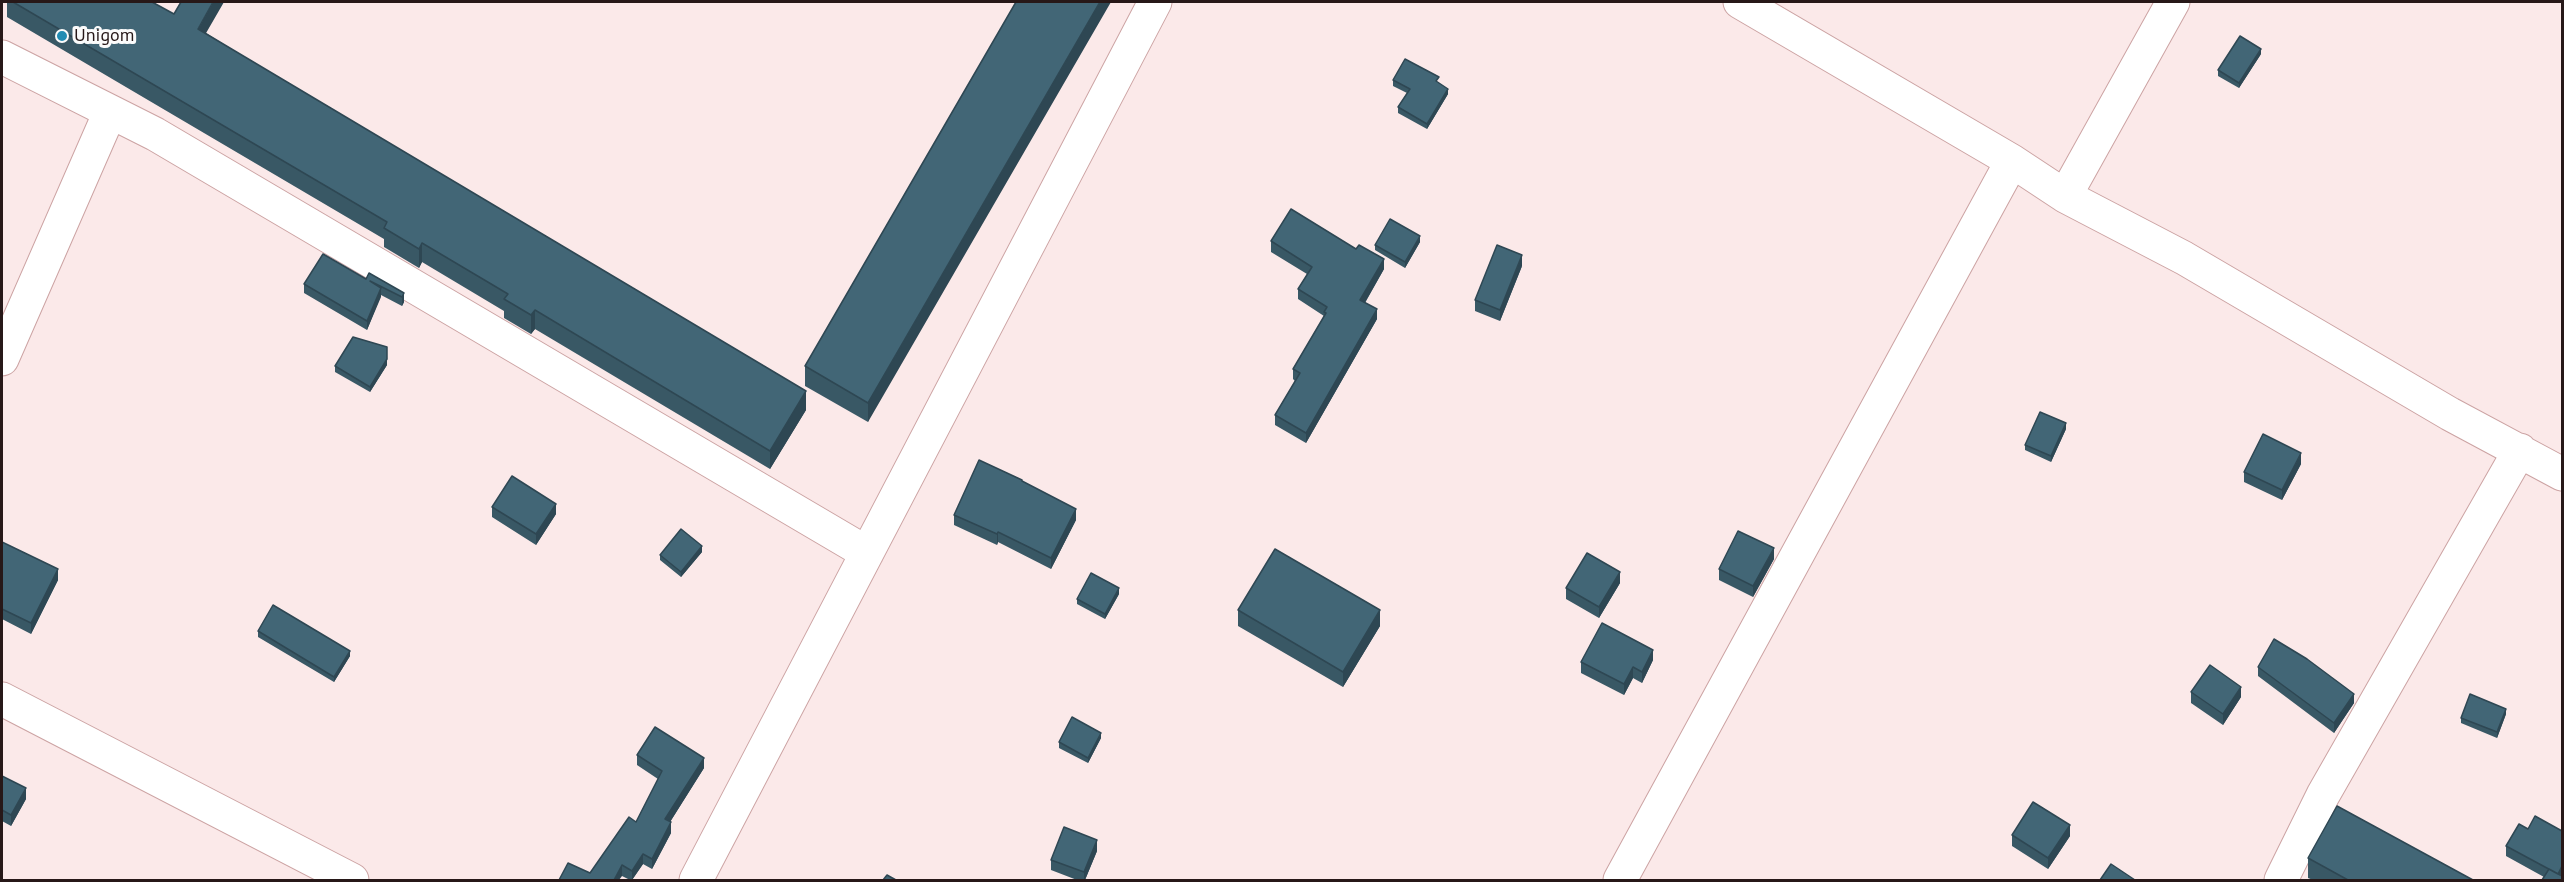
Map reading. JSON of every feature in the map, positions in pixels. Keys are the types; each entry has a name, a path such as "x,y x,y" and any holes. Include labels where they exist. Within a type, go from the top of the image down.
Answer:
{"street":[{"path":"696,880 1155,2"},
{"path":"1740,2 2012,161 2065,196 2184,258 2451,414 2562,474"},
{"path":"2065,196 2174,2"},
{"path":"2,57 154,134 867,553"},
{"path":"2,359 111,112"},
{"path":"1620,880 2012,161"},
{"path":"2282,880 2323,795 2520,450"},
{"path":"2,699 352,880"}],"building":[{"path":"13,2 152,2 174,14 181,2 213,2 198,29 806,391 770,451 535,310 531,315 504,299 508,294 422,243 419,249 384,228 387,222"},
{"path":"1016,2 1100,2 868,403 805,366"},
{"path":"2240,36 2261,49 2239,83 2218,70"},
{"path":"1405,59 1439,77 1436,81 1448,89 1427,124 1398,107 1410,89 1393,80"},
{"path":"1291,209 1356,249 1359,245 1384,259 1360,300 1377,309 1306,433 1275,415 1300,373 1293,369 1326,313 1324,312 1327,307 1298,289 1312,267 1271,241"},
{"path":"1390,219 1420,236 1405,262 1375,245"},
{"path":"1497,245 1522,255 1500,310 1475,300"},
{"path":"323,254 366,279 369,273 404,293 402,297 370,281 381,288 367,321 304,284"},
{"path":"353,337 387,347 387,359 370,387 335,366"},
{"path":"2040,412 2066,423 2051,456 2025,445"},
{"path":"2263,434 2301,453 2282,490 2244,472"},
{"path":"979,460 1076,509 1051,558 998,532 997,534 954,515"},
{"path":"512,476 556,504 536,534 492,507"},
{"path":"681,529 702,546 681,572 660,555"},
{"path":"1738,531 1774,548 1753,586 1719,569"},
{"path":"2,542 58,569 31,623 2,609"},
{"path":"1275,549 1380,610 1343,672 1238,610"},
{"path":"1587,553 1620,572 1599,607 1566,588"},
{"path":"1091,573 1119,588 1105,614 1077,599"},
{"path":"273,605 350,651 334,677 258,631"},
{"path":"1602,623 1653,650 1642,672 1633,667 1624,684 1581,662"},
{"path":"2274,639 2307,659 2354,694 2334,723 2258,667"},
{"path":"2210,665 2241,687 2223,714 2191,692"},
{"path":"2470,694 2506,709 2497,732 2461,718"},
{"path":"1072,717 1101,733 1088,758 1059,742"},
{"path":"655,727 704,758 665,819 671,822 652,859 643,854 632,871 622,865 614,880 559,880 568,863 590,873 629,817 636,822 662,771 637,755"},
{"path":"2,776 26,788 11,815 2,810"},
{"path":"2033,802 2070,825 2048,858 2012,835"},
{"path":"2337,806 2473,880 2348,880 2308,858"},
{"path":"2535,816 2562,831 2562,866 2558,874 2506,846 2519,824 2528,829"},
{"path":"1064,827 1097,840 1084,872 1051,860"},
{"path":"2111,864 2135,880 2100,880"},
{"path":"2549,869 2562,876 2562,880 2542,880"},
{"path":"887,875 896,880 883,880"}],"place":[{"name":"Unigom","path":"62,36"}]}
